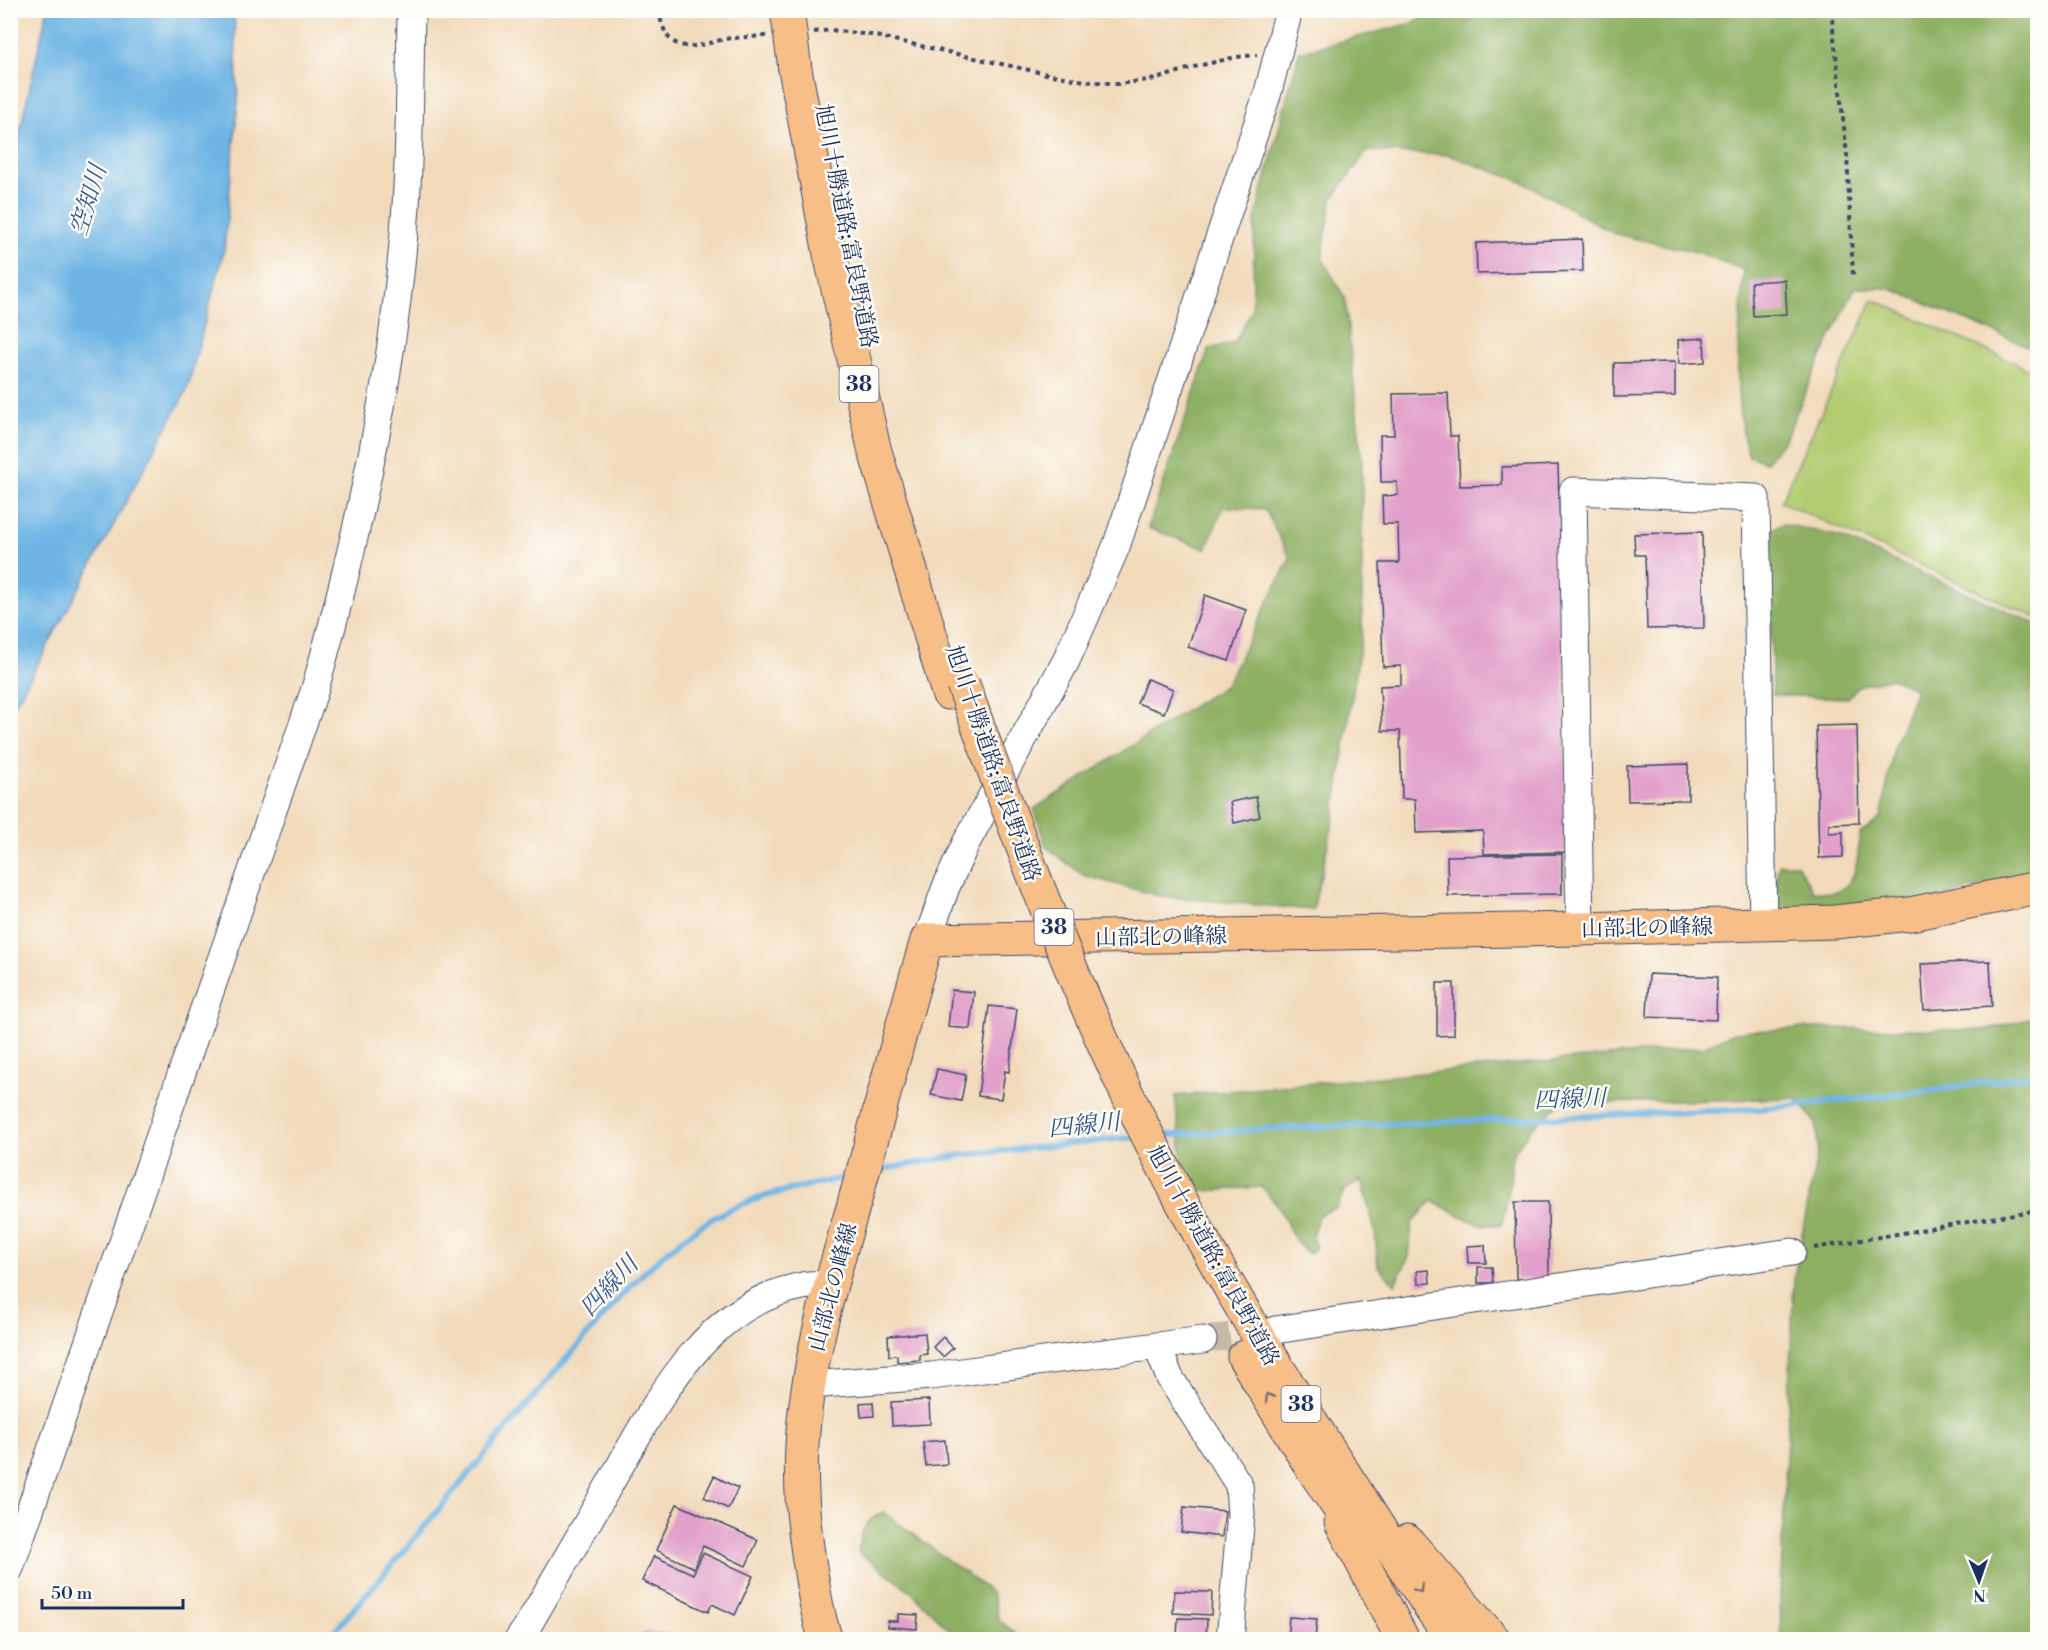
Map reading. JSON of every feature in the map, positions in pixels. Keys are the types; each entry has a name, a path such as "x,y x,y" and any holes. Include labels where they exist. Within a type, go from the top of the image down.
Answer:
{"main road":[{"name":"旭川十勝道路;富良野道路","path":"793,22 806,67 830,254 873,447 955,689 1016,880 1068,1003 1151,1163 1178,1239 1228,1330 1453,1640"},
{"name":"山部北の峰線","path":"826,1640 813,1584 802,1498 802,1446 809,1385 831,1284 927,940 1580,929 1835,922 1910,914 2037,888"},
{"name":"旭川十勝道路;富良野道路","path":"1321,1459 1427,1640"},
{"path":"1321,1459 1403,1640"},
{"name":"38","path":"1321,1459 1494,1640"}],"street":[{"path":"10,1568 315,689 336,611 365,491 384,388 396,303 406,207 411,10"},
{"path":"927,940 946,887 966,843 1066,661 1116,546 1257,125 1289,10"},
{"path":"1580,929 1573,491 1756,498 1764,924"},
{"path":"1275,1330 1792,1252"},
{"path":"518,1640 653,1409 687,1361 724,1323 760,1300 804,1285 831,1284"},
{"path":"809,1385 931,1376 1203,1340"},
{"path":"1157,1346 1170,1378 1239,1485 1241,1514 1230,1640"}],"path":[{"path":"658,10 670,40 682,45 697,46 793,22 872,36 1047,74 1118,84 1156,79 1236,57 1278,54"},
{"path":"1831,10 1847,155 1853,275"},
{"path":"1792,1252 2037,1210"}],"green space":[{"path":"1430,11 2037,11 2037,350 1889,288 1855,288 1821,357 1785,439 1766,462 1749,456 1740,412 1738,364 1744,270 1697,252 1615,234 1525,183 1449,155 1367,151 1332,199 1322,258 1345,298 1362,462 1362,633 1333,823 1313,910 1159,896 1083,875 1046,847 1034,809 1226,685 1290,558 1265,509 1223,507 1206,549 1148,528 1209,349 1234,343 1252,310 1255,219 1299,52 1413,23"},
{"path":"1873,299 2037,373 2037,618 1781,502"},
{"path":"1784,524 1837,536 2037,624 2037,873 1918,903 1782,912 1777,900 1776,889 1779,864 1797,864 1813,891 1827,893 1838,891 1852,879 1860,834 1881,818 1894,748 1916,689 1892,678 1858,686 1848,698 1773,695 1768,550 1771,529"},
{"path":"2037,1017 2037,1639 1781,1639 1780,1598 1794,1277 1818,1150 1816,1124 1797,1098 1559,1104 1531,1129 1512,1155 1510,1185 1502,1225 1479,1225 1432,1201 1412,1223 1409,1257 1395,1284 1378,1267 1375,1231 1361,1180 1344,1191 1337,1207 1318,1216 1312,1237 1316,1247 1310,1254 1295,1240 1278,1207 1262,1187 1204,1191 1196,1184 1183,1164 1175,1096 1704,1047 1735,1032 1806,1028 1984,1030"},
{"path":"883,1512 992,1593 999,1620 1023,1639 959,1639 908,1589 858,1552 864,1528"}],"water":[{"name":"空知川","path":"47,11 234,11 238,101 224,250 187,390 11,711 10,175"}],"building":[{"path":"1582,239 1583,271 1477,274 1476,243"},
{"path":"1785,280 1787,314 1753,316 1751,282"},
{"path":"1704,338 1705,362 1679,364 1678,340"},
{"path":"1675,362 1675,396 1614,397 1614,363"},
{"path":"1448,393 1450,436 1458,436 1460,486 1502,485 1502,467 1558,465 1569,852 1484,854 1483,831 1416,833 1415,799 1402,799 1400,731 1382,731 1380,686 1401,685 1401,666 1383,667 1380,563 1399,563 1398,524 1383,524 1382,496 1398,495 1397,482 1381,482 1380,435 1394,435 1393,394"},
{"path":"1702,532 1704,628 1647,629 1645,555 1635,555 1634,534"},
{"path":"1205,595 1246,610 1229,661 1188,647"},
{"path":"1147,679 1173,689 1164,713 1137,703"},
{"path":"1857,725 1859,823 1829,824 1829,833 1843,832 1843,857 1819,858 1816,726"},
{"path":"1688,764 1688,800 1628,801 1627,766"},
{"path":"1256,797 1260,817 1234,823 1230,802"},
{"path":"1562,854 1562,894 1448,896 1447,856"},
{"path":"1990,961 1992,1006 1924,1010 1921,964"},
{"path":"1649,974 1717,977 1716,1020 1647,1017"},
{"path":"1437,983 1454,983 1454,1035 1437,1036"},
{"path":"952,990 974,992 970,1029 948,1027"},
{"path":"989,1006 1017,1009 1009,1072 1005,1071 1001,1099 978,1096"},
{"path":"937,1069 966,1075 961,1101 931,1095"},
{"path":"1515,1202 1548,1202 1549,1279 1516,1279"},
{"path":"1485,1245 1486,1263 1468,1263 1467,1246"},
{"path":"1478,1267 1492,1267 1493,1283 1478,1283"},
{"path":"1429,1270 1430,1283 1418,1284 1417,1271"},
{"path":"925,1333 927,1354 920,1355 920,1360 897,1362 897,1355 889,1356 888,1336"},
{"path":"943,1337 953,1348 943,1357 933,1347"},
{"path":"929,1400 930,1424 892,1426 891,1402"},
{"path":"873,1402 874,1416 861,1417 860,1403"},
{"path":"945,1440 947,1464 926,1466 923,1442"},
{"path":"714,1476 738,1488 728,1509 704,1497"},
{"path":"677,1504 758,1540 746,1566 703,1546 694,1568 656,1550"},
{"path":"1184,1507 1225,1511 1222,1537 1181,1532"},
{"path":"703,1553 753,1576 735,1615 712,1604 708,1612 642,1581 654,1556 693,1574"},
{"path":"1174,1591 1212,1592 1211,1615 1173,1613"},
{"path":"898,1614 918,1615 917,1629 888,1627 888,1621 898,1621"},
{"path":"1289,1617 1317,1619 1315,1640 1287,1640"},
{"path":"1178,1618 1207,1619 1206,1640 1177,1638"},
{"path":"645,1631 723,1638 723,1640 645,1640"}],"waterway":[{"name":"四線川","path":"1159,1136 1266,1129 1758,1109 1929,1091 2038,1074"},
{"name":"四線川","path":"874,1171 962,1155 1137,1137"},
{"name":"四線川","path":"326,1640 598,1322 654,1263 695,1230 733,1208 783,1192 852,1176"}],"tunnel":[{"path":"1203,1340 1274,1330"}]}
